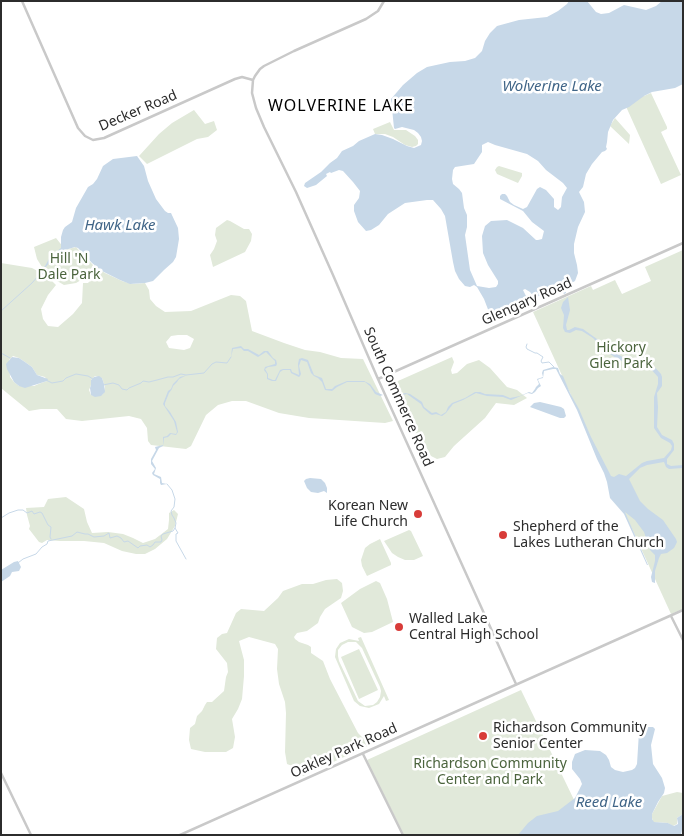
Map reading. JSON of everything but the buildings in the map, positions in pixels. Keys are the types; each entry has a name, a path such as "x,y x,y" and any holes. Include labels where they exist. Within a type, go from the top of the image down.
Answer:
{"street":[{"name":"Decker Road","path":"22,1 78,128 85,136 93,140 104,138 234,79 246,78 253,80"},
{"path":"253,80 264,66 366,19 378,11 384,1"},
{"name":"South Commerce Road","path":"253,80 252,93 257,110 311,226 516,684"},
{"name":"Glengary Road","path":"378,379 683,243"},
{"path":"516,684 683,610"},
{"path":"671,616 683,640"},
{"name":"Oakley Park Road","path":"180,835 516,684"},
{"path":"363,754 403,835"},
{"path":"1,773 31,835"}],"green space":[{"path":"619,91 644,96 651,93 667,127 667,129 661,132 681,175 661,184"},
{"path":"194,110 205,124 214,121 217,130 208,137 197,139 147,164 139,156 172,123"},
{"path":"615,118 630,135 629,144 610,126"},
{"path":"390,122 394,130 406,130 415,136 418,144 412,147 385,134 375,134 373,129"},
{"path":"499,166 522,173 518,183 497,174 495,170"},
{"path":"227,220 244,229 249,229 252,234 251,241 245,252 213,267 210,255 217,241 215,235 216,228"},
{"name":"Hill 'N Dale Park","path":"56,238 64,248 76,247 93,265 88,276 76,283 64,285 52,278 42,267 37,259 34,247"},
{"name":"Hickory Glen Park","path":"683,250 683,609 671,614 533,312 591,286 593,290 615,280 622,294 651,281 645,267"},
{"path":"1,263 32,268 47,276 56,285 41,309 43,319 48,326 58,327 82,303 83,283 88,283 95,275 94,265 122,281 132,284 145,283 149,290 150,299 165,312 191,311 231,295 240,296 246,301 252,331 305,350 341,358 363,359 393,421 385,423 309,418 279,413 246,401 232,401 218,405 206,415 191,446 186,449 151,445 148,441 147,428 141,419 129,416 82,421 66,419 57,409 29,411 1,388","holes":["187,335 194,339 190,348 184,350 169,348 166,342 171,336","13,356 19,358 32,367 37,375 45,377 47,381 34,386 19,386 10,377 9,360","95,376 102,378 105,387 103,394 98,396 91,395 89,390 91,380"]},
{"path":"452,357 454,362 451,370 452,374 457,373 467,364 479,360 490,368 507,387 517,390 527,398 514,405 496,403 485,418 454,446 445,457 437,459 431,456 421,437 411,430 398,407 392,387 398,381"},
{"path":"66,497 84,509 92,533 108,532 123,534 143,543 155,539 168,529 169,513 174,510 178,514 175,526 167,539 155,549 145,554 122,551 104,543 47,540 42,543 39,542 29,529 26,508 44,507 48,499"},
{"path":"409,530 423,556 414,560 405,560 398,557 392,553 384,541"},
{"path":"380,539 391,565 367,576 361,560 365,548"},
{"path":"337,579 342,583 343,591 341,598 325,609 318,623 307,631 297,633 294,637 299,642 311,647 311,653 323,661 330,679 358,733 368,740 370,745 303,776 295,767 287,764 285,752 286,713 277,669 278,649 275,644 249,637 239,641 244,660 244,676 242,699 232,719 235,737 233,748 226,752 205,752 191,749 189,740 190,728 195,724 197,716 207,702 212,702 224,691 228,672 227,663 216,649 217,638 227,633 236,613 241,609 264,611 283,591 302,584 313,584"},
{"path":"376,581 380,583 387,599 393,622 372,632 364,633 352,627 341,603 360,589"},
{"path":"361,637 389,700 386,701 384,696 379,704 369,708 360,706 354,701 335,657 336,649 340,643 349,639 359,641 358,638","holes":["348,642 356,642 362,648 380,687 380,697 373,705 365,706 358,701 339,661 338,650 342,645"]},
{"path":"359,649 378,690 359,699 341,657"},
{"name":"Richardson Community Center and Park","path":"521,690 591,835 404,835 367,760"},
{"path":"677,792 683,793 683,814 677,818 677,824 673,826 668,823 653,822 652,814 662,796"}],"water":[{"name":"Wolverine Lake","path":"569,1 587,1 596,12 601,14 609,13 624,5 646,10 662,1 683,1 683,84 644,96 622,110 613,120 608,132 607,149 592,164 586,174 583,187 579,192 584,202 585,212 578,227 574,244 578,273 575,281 564,287 566,293 564,294 561,289 534,297 525,289 523,290 528,302 494,316 489,312 477,287 474,285 470,287 465,286 459,279 453,262 445,216 433,200 405,203 388,214 379,225 366,231 358,222 354,211 354,205 359,198 360,191 343,171 330,172 316,185 307,188 304,186 305,183 337,158 342,151 375,134 414,148 421,145 421,137 414,130 402,127 394,128 391,99 403,85 427,67 475,58 482,51 490,33 497,26 519,20 547,17","holes":["488,142 527,154 538,161 567,188 562,197 561,207 558,210 554,207 554,199 546,190 540,187 527,207 523,209 510,202 505,194 500,196 500,199 523,211 532,222 544,231 542,239 536,240 523,228 507,220 491,221 485,226 482,236 483,253 498,281 496,287 489,288 477,286 470,270 465,235 467,215 462,193 453,184 452,179 455,167 474,164 482,152 482,145"]},
{"name":"Hawk Lake","path":"137,156 144,166 156,199 165,211 171,213 178,228 179,239 176,257 173,262 153,281 130,284 102,271 75,247 65,250 50,262 43,274 39,276 37,272 45,266 50,254 55,253 61,248 63,230 72,222 76,208 88,187 97,179 103,166 113,159"},
{"path":"568,297 570,310 566,325 567,330 575,327 583,329 629,362 650,362 662,377 662,386 657,393 657,427 662,435 672,440 674,444 674,450 667,459 667,464 671,466 683,465 683,468 669,469 664,462 647,465 640,468 629,479 640,501 663,520 677,542 674,548 667,553 661,554 655,571 655,583 652,582 651,577 655,555 650,550 644,532 635,520 625,512 647,565 624,514 610,498 604,473 577,410 556,369 544,371 543,378 538,380 541,386 532,394 528,393 511,400 476,393 453,404 446,413 442,416 430,414 421,404 407,394 398,396 390,392 393,391 399,395 405,393 410,394 422,402 424,407 432,413 436,412 441,415 446,412 452,403 475,392 503,395 510,398 529,392 532,393 539,384 537,379 543,377 543,370 553,367 558,368 611,476 614,477 619,474 626,476 642,463 664,458 672,446 661,438 654,428 654,397 658,377 649,367 630,365 616,358 582,331 565,332 563,328 564,315 561,308 563,302"},
{"path":"241,346 259,355 264,351 268,351 276,360 277,364 265,369 268,374 268,378 273,380 275,380 280,370 283,369 291,369 292,372 299,375 298,364 299,359 302,358 308,360 314,375 322,378 326,389 332,389 347,381 364,381 370,384 376,392 383,395 375,394 365,382 347,382 332,391 325,390 322,382 311,373 307,362 301,360 299,366 301,374 299,377 291,373 290,370 283,370 276,381 272,381 267,379 267,374 264,370 265,367 275,364 275,361 266,352 258,357 241,348 233,349 231,357 232,348"},
{"path":"12,357 19,358 25,362 32,367 37,375 48,379 47,381 25,388 19,386 14,382 7,369 6,364"},
{"path":"187,375 179,379 173,386 165,403 165,406 176,422 178,432 176,435 171,434 164,438 163,446 159,448 152,461 156,468 154,474 161,477 162,483 167,484 161,485 160,479 152,473 155,469 151,464 151,459 156,450 155,447 163,445 163,437 170,433 176,434 177,432 174,421 163,404 173,384 180,377"},
{"path":"99,376 102,378 105,392 101,396 95,397 91,395 91,380"},
{"path":"540,402 561,407 564,409 566,416 560,418 530,407 534,403"},
{"path":"310,478 321,479 325,483 327,493 324,491 318,493 311,492 304,481"},
{"path":"18,561 21,567 19,571 12,572 10,576 1,582 1,570"},
{"name":"Reed Lake","path":"647,727 655,729 651,745 653,764 662,778 665,788 652,814 652,819 654,822 668,823 674,826 678,824 677,818 683,814 681,835 518,835 537,816 558,811 575,798 582,784 572,769 575,754 585,750 600,751 606,755 611,767 615,770 623,772 632,770 637,764 639,732"}],"waterway":[{"path":"1,311 39,275"},
{"path":"527,344 527,349 543,357 542,363 549,362 554,367"},
{"path":"1,353 10,358"},
{"path":"103,385 113,383 127,390 143,381 149,382 181,374 204,373 212,364 216,362 227,363 231,357"},
{"path":"46,380 52,383 63,381 76,374 93,379"},
{"path":"167,484 172,490 175,499 174,507 171,511 178,533 176,534 176,541 186,559"},
{"path":"1,518 18,510 23,510 27,513 32,511 34,514 40,512 51,527 51,539"},
{"path":"18,563 36,554 48,541 72,536 77,532 94,537 104,536 109,533 110,538 117,536 124,542 128,541 138,548 147,545 150,547 155,542 161,542 161,536 173,531 175,528"}],"place":[{"name":"Korean New Life Church","path":"418,514"},
{"name":"Shepherd of the Lakes Lutheran Church","path":"503,535"},
{"name":"Walled Lake Central High School","path":"399,627"},
{"name":"Richardson Community Senior Center","path":"483,736"}],"district":[{"name":"WOLVERINE LAKE","path":"341,106"}]}
